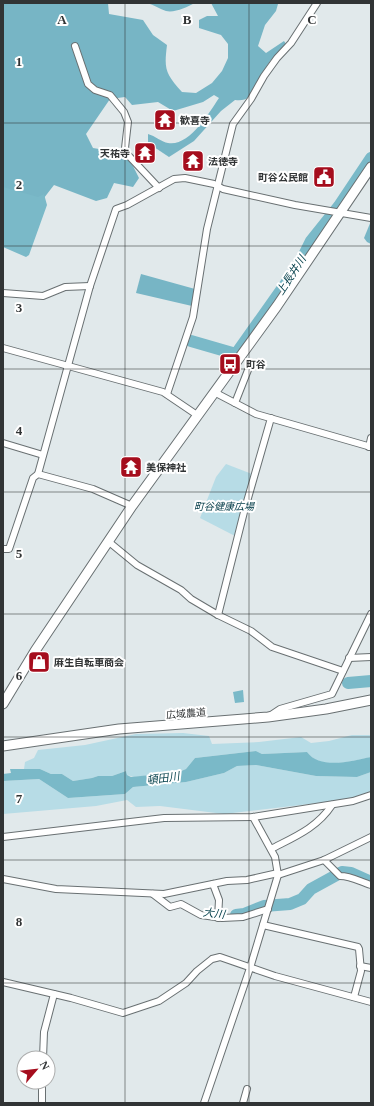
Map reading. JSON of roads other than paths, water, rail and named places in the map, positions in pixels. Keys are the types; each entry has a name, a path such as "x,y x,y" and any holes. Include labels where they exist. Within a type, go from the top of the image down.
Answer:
{"street":[{"path":"167,394 192,317 207,229 233,124 251,99 264,76 277,58 291,43 317,3"},
{"path":"75,46 88,84 95,90 110,95 124,112 128,122 125,148 128,155 159,188"},
{"path":"3,704 34,652 132,506 277,306 371,167"},
{"path":"3,549 9,549 34,478 38,474 90,286 116,209 127,205 174,179 185,178 295,205 371,218"},
{"path":"3,293 43,296 65,287 90,286"},
{"path":"3,348 163,392 197,416"},
{"path":"235,403 248,370"},
{"path":"214,392 256,414 370,447 371,438"},
{"path":"218,615 244,512 271,418"},
{"path":"3,444 43,455"},
{"path":"38,474 93,489 132,506"},
{"path":"109,542 137,565 181,590 191,599 218,615 251,631 272,647 343,671"},
{"path":"268,717 280,709 332,694 371,614"},
{"path":"349,658 371,656"},
{"name":"広域農道","path":"3,746 119,729 268,717 326,709 371,700"},
{"path":"3,837 164,818 253,817 332,805 353,801 371,795"},
{"path":"271,849 302,834 325,816 332,805"},
{"path":"204,1103 250,968 278,874 271,849 253,817"},
{"path":"3,878 56,889 152,894 188,890 213,884 247,880 278,874 324,860 371,837"},
{"path":"324,860 340,876 351,876 360,882 371,885"},
{"path":"213,884 219,900 218,918"},
{"path":"152,894 170,907 181,904 201,915 218,918 242,917 268,909"},
{"path":"263,925 358,947 360,950 360,966 354,997"},
{"path":"3,982 123,1013 159,1001 186,983 197,971 212,959 220,957 250,968 371,1002"},
{"path":"360,966 371,968"},
{"path":"43,1050 44,1032 54,994"},
{"path":"243,1103 247,1089"},
{"path":"42,1090 42,1103"}],"water":[{"path":"3,187 38,197 44,194 47,205 29,255 26,257 3,247"},
{"path":"243,690 244,702 235,703 233,692"},
{"name":"頓田川","path":"256,751 262,754 307,752 313,758 328,763 346,762 371,757 371,772 357,777 316,776 256,765 237,766 224,773 186,782 133,787 125,794 68,798 39,779 3,781 3,774 11,773 10,769 40,769 51,774 62,774 73,781 98,776 112,776 126,771 127,775 131,777 179,772 186,769 195,758"}],"waterway":[{"name":"上長井川","path":"191,341 236,354 299,265 311,241 339,206 371,158"},
{"path":"348,683 371,681"},
{"name":"大川","path":"236,915 244,914 264,906 290,904 302,899 311,889 342,872 351,873 371,882"}],"place":[{"name":"歓喜寺","path":"165,120"},
{"name":"天祐寺","path":"145,153"},
{"name":"法徳寺","path":"193,161"},
{"name":"町谷公民館","path":"324,177"},
{"name":"町谷","path":"230,364"},
{"name":"美保神社","path":"131,467"},
{"name":"麻生自転車商会","path":"39,662"}],"park label":[{"name":"町谷健康広場","path":"224,506"}]}
